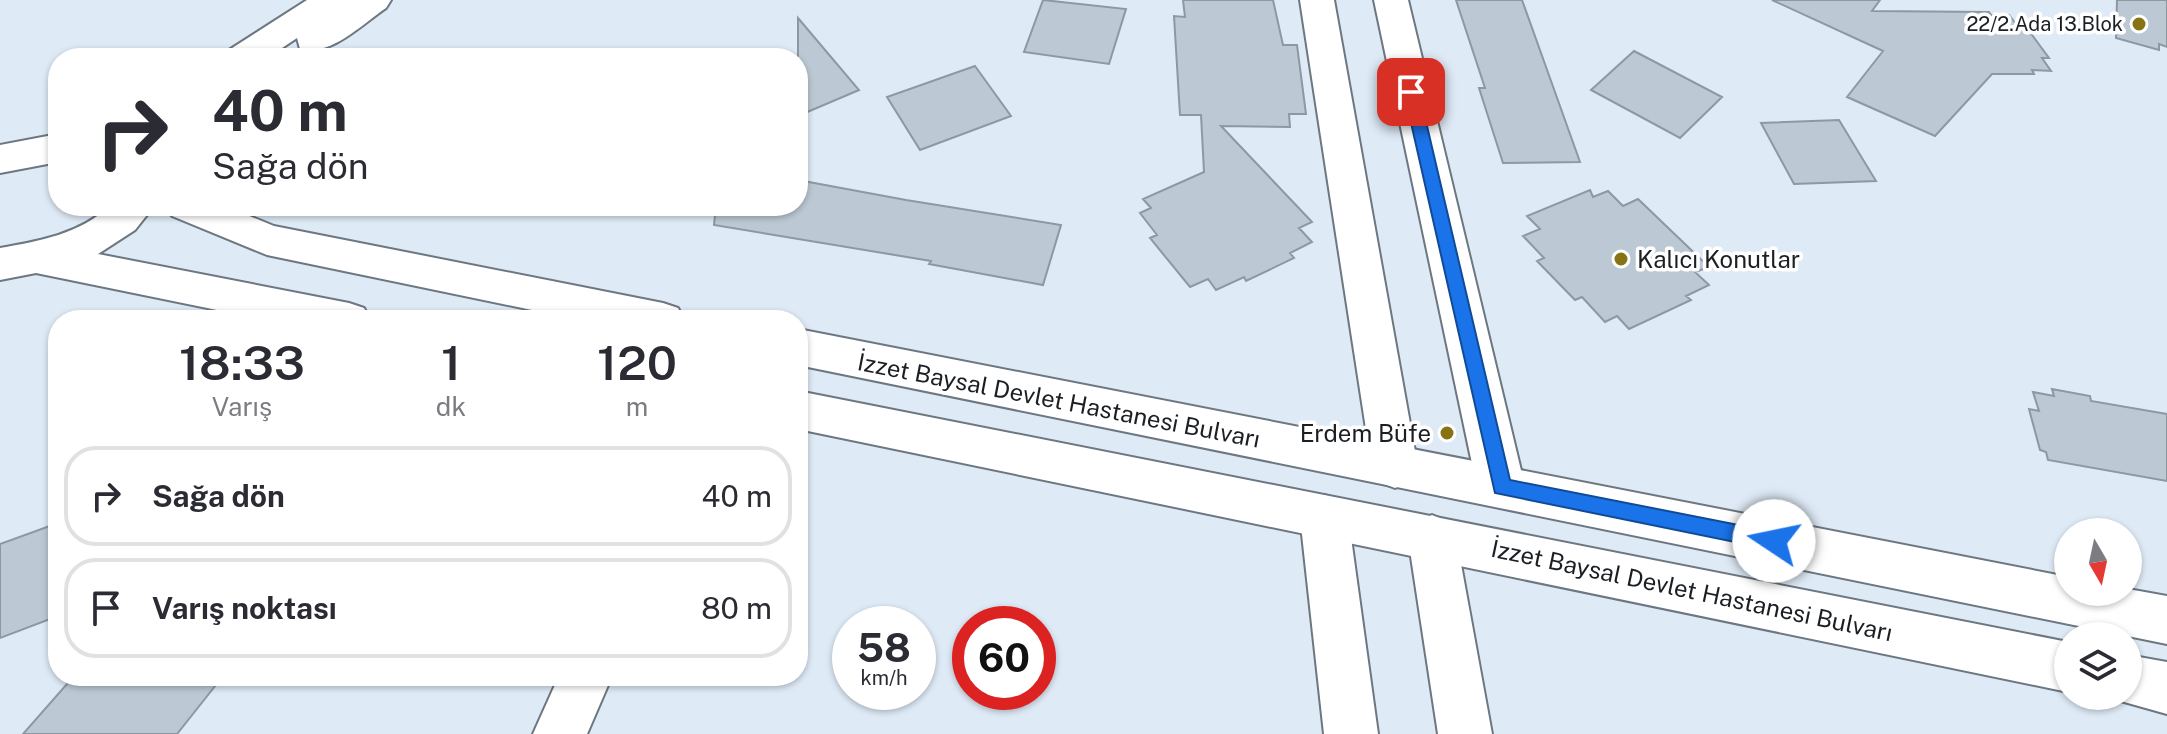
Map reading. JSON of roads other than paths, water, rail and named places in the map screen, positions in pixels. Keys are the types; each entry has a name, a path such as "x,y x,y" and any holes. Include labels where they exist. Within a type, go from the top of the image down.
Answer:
{"main road":[{"path":"257,48 331,0"},
{"path":"302,48 374,0"},
{"path":"1317,0 1395,468"},
{"path":"1391,0 1501,487"},
{"path":"0,159 48,150"},
{"path":"18,261 60,253 99,237 126,216"},
{"path":"210,216 267,240 614,310"},
{"path":"18,261 293,310"},
{"name":"İzzet Baysal Devlet Hastanesi Bulvarı","path":"808,349 2167,620"},
{"name":"İzzet Baysal Devlet Hastanesi Bulvarı","path":"808,412 2054,664"},
{"path":"1324,516 1351,734"},
{"path":"1432,537 1465,734"},
{"path":"2142,683 2167,688"},
{"path":"560,734 582,686"}],"place":[{"name":"22/2.Ada 13.Blok","path":"2139,24"},
{"name":"Kalıcı Konutlar","path":"1621,259"},
{"name":"Erdem Büfe","path":"1447,433"}]}
